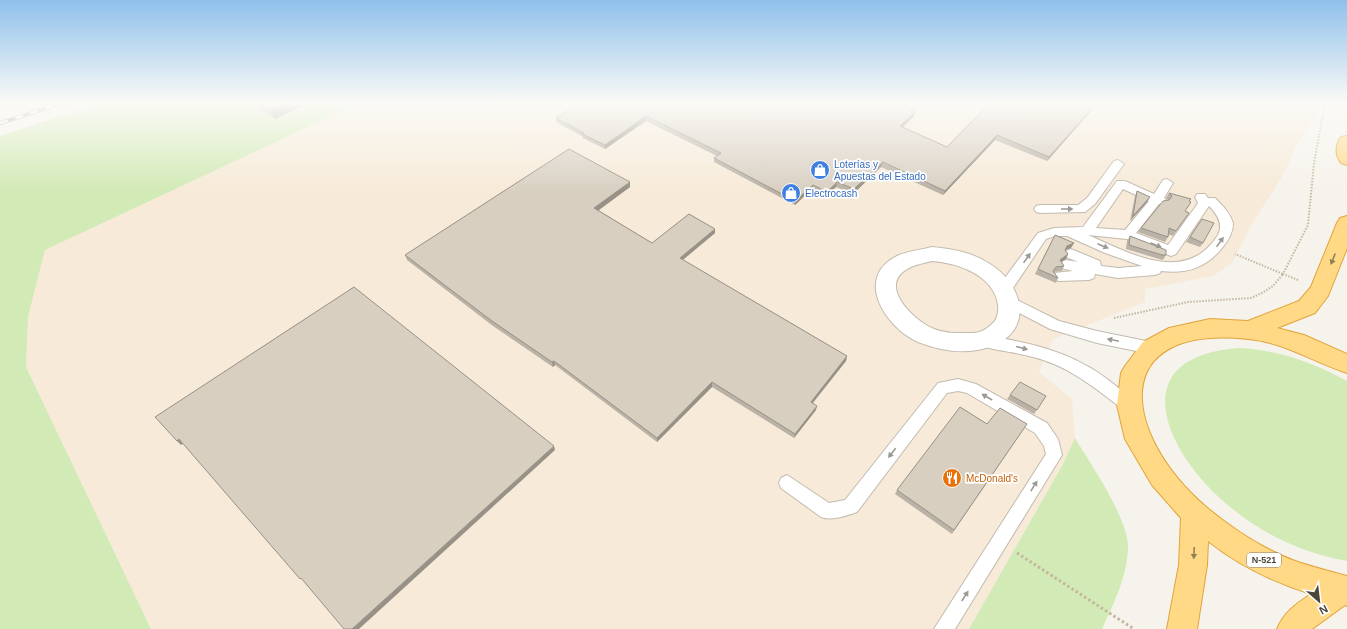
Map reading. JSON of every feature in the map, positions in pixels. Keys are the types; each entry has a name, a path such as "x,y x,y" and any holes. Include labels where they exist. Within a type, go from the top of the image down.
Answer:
{"highway":[{"path":"1347,141 1345,152 1347,159"},
{"name":"N-521","path":"1250,330 1307,307 1320,290 1347,223"},
{"name":"N-521","path":"1344,590 1289,573 1238,547 1195,514 1157,470 1138,439 1129,405 1133,373 1151,348 1177,334 1210,328 1250,330 1296,341 1347,364"},
{"path":"1182,629 1193,565 1195,514"},
{"name":"N-521","path":"1292,629 1299,620 1344,590"}],"street":[{"path":"932,254 950,256 965,260 980,267 992,276 1007,296 1010,313 1006,324 997,334 984,340 968,344 949,343 931,338 914,330 896,315 888,303 885,291 886,279 892,269 903,261 916,256 932,254"}],"lane":[{"path":"1040,209 1081,209 1091,200 1118,164"},
{"path":"1128,235 1157,201 1167,183"},
{"path":"1087,231 1121,184 1157,201"},
{"path":"1118,273 1065,265 1118,273 1169,269 1193,264 1205,258 1221,242 1226,232 1227,222 1224,215 1206,199 1204,203 1191,213 1171,251 1128,235 1087,231 1054,232 1042,236 1007,296 1055,325 1097,337 1151,348"},
{"path":"1066,232 1141,262 1169,269"},
{"path":"984,340 1021,347 1058,359 1081,370 1129,405"},
{"path":"787,484 827,511 840,510 851,506 943,387 958,385 971,388 1041,428 1052,444 1054,455 944,629"}],"path":[{"path":"1111,319 1191,301 1238,301 1253,298 1264,293 1276,284 1283,274 1308,225 1314,162 1319,132"},
{"path":"1249,260 1320,290"},
{"path":"1000,542 1134,629"}],"shaded area":[{"path":"296,132 1305,132 1295,148 1286,170 1252,224 1232,263 1213,276 1145,289 1145,302 1053,339 1039,372 1072,399 1075,438 1063,464 969,629 151,629 26,367 28,317 45,250"}],"green space":[{"path":"11,132 296,132 45,250 28,317 26,367 151,629 0,629 0,136"},
{"path":"1239,348 1281,354 1321,368 1347,381 1347,561 1302,549 1273,536 1246,519 1211,490 1191,466 1175,440 1166,414 1166,391 1177,370 1201,356"},
{"path":"1075,438 1099,476 1116,507 1127,536 1128,548 1125,569 1115,600 1102,629 969,629 1063,464"}],"building":[{"path":"583,132 623,132 605,145 582,134 584,133"},
{"path":"679,132 914,132 947,147 961,132 1071,132 1049,157 997,135 945,191 883,162 854,189 837,182 827,192 813,185 795,201 714,158 721,153"},
{"path":"569,149 630,182 594,208 652,243 689,214 715,229 680,258 847,356 811,402 817,406 795,434 712,382 657,438 554,361 552,362 492,321 405,255"},
{"path":"1137,191 1150,197 1133,216"},
{"path":"1169,193 1191,199 1189,201 1191,202 1185,211 1189,213 1176,231 1169,228 1168,237 1141,228 1163,201 1169,200 1172,196"},
{"path":"1202,219 1214,223 1203,243 1190,237"},
{"path":"1055,235 1074,243 1067,246 1065,250 1068,254 1060,260 1064,266 1056,267 1053,271 1058,278 1038,269"},
{"path":"1130,236 1166,250 1166,255 1129,245"},
{"path":"354,287 554,446 352,629 344,629 179,439 177,441 155,417"},
{"path":"1020,382 1046,396 1037,410 1010,395"},
{"path":"960,407 987,424 1000,408 1027,424 954,530 897,490"}],"place":[{"name":"Loterías y Apuestas del Estado","path":"820,170"},
{"name":"Electrocash","path":"791,193"},
{"name":"McDonald's","path":"952,478"}]}
